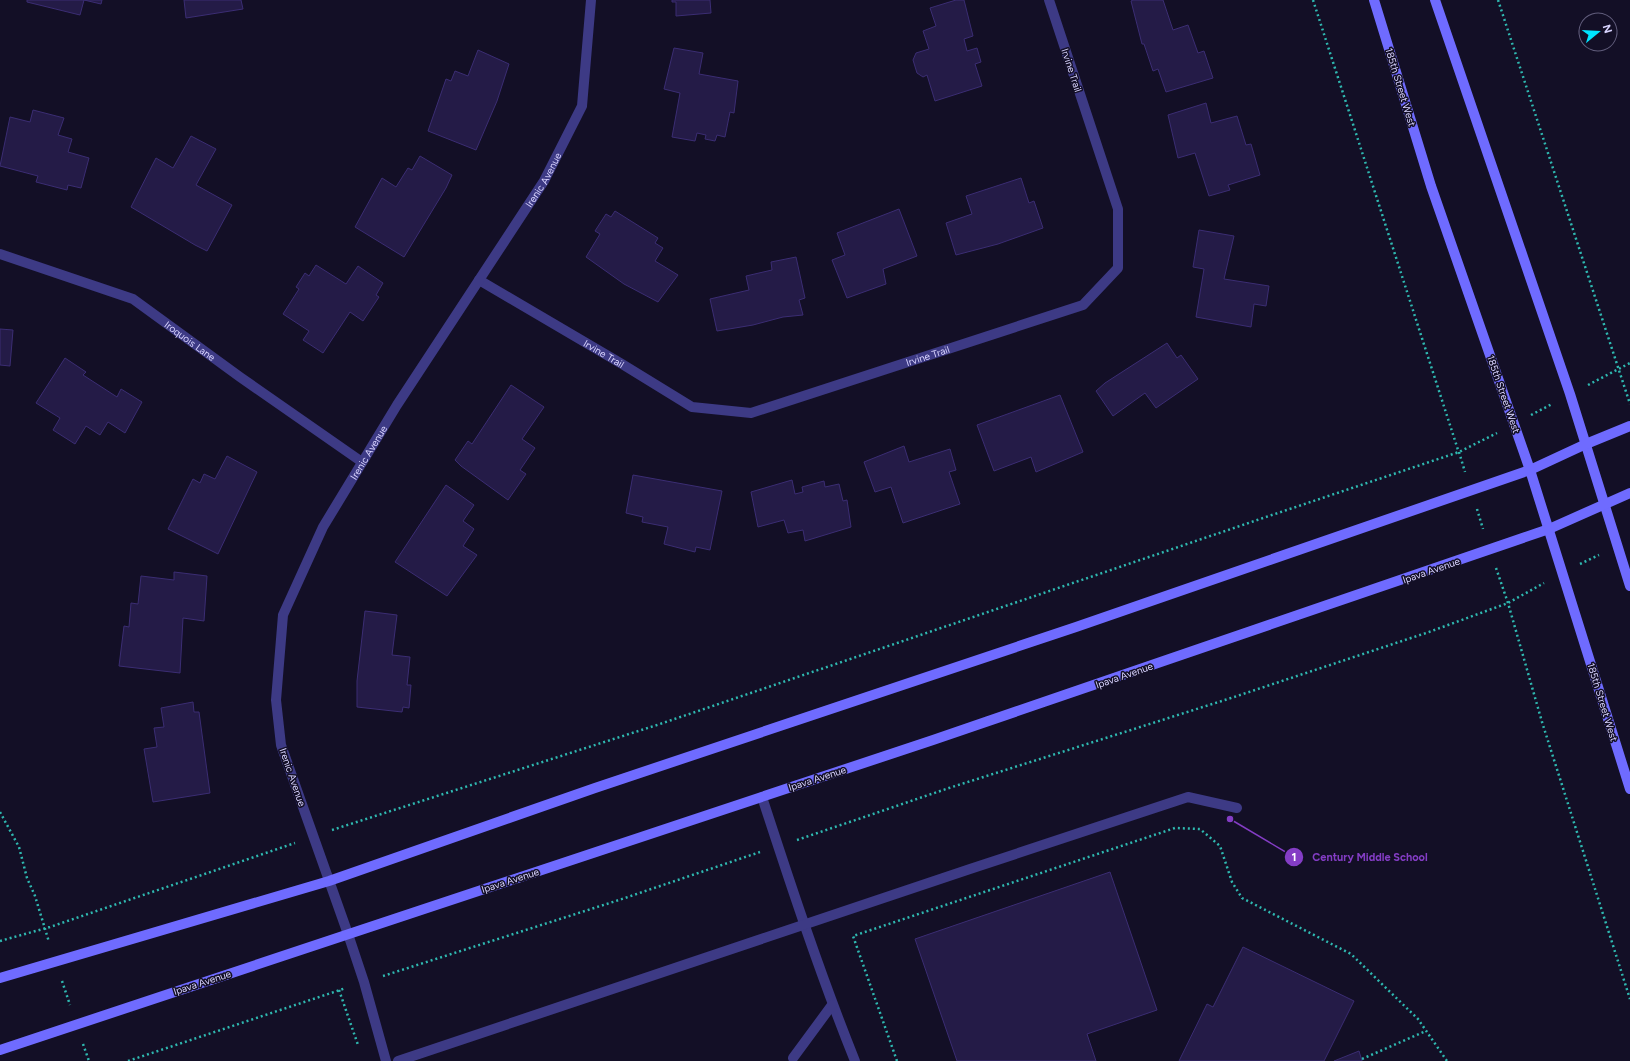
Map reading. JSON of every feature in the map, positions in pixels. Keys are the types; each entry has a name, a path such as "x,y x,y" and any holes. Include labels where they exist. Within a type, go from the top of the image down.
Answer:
{"street":[{"name":"Irenic Avenue","path":"386,1061 364,982 281,745 276,700 283,615 323,527 397,405 544,181 582,106 591,0"},
{"name":"Irvine Trail","path":"479,280 692,407 751,413 1083,305 1118,268 1118,209 1049,0"},
{"name":"185th Street West","path":"1374,0 1431,186 1530,470 1630,789"},
{"path":"1435,0 1570,394 1630,586"},
{"name":"Iroquois Lane","path":"0,254 133,299 240,378 362,462"},
{"path":"0,978 329,881 595,788 1076,627 1530,470 1586,444 1630,426"},
{"name":"Ipava Avenue","path":"0,1050 933,740 1549,529 1630,493"},
{"path":"762,797 832,1004 855,1061"},
{"path":"398,1061 804,924 1188,797 1237,808"},
{"path":"793,1058 832,1004"}],"path":[{"path":"1313,0 1466,475"},
{"path":"1498,0 1630,404"},
{"path":"0,941 45,928 314,837 667,721 1459,452 1630,363"},
{"path":"1471,490 1489,550 1508,603 1542,722 1630,999"},
{"path":"128,1061 339,990 619,900 956,786 1228,699 1429,632 1508,603 1562,573 1618,547"},
{"path":"0,812 19,847 27,878 35,896 55,962 89,1061"},
{"path":"897,1061 853,936 1175,828 1200,829 1220,846 1232,882 1242,898 1351,954 1418,1019 1447,1061"},
{"path":"339,990 359,1047"},
{"path":"1362,1059 1426,1031"}],"building":[{"path":"27,0 84,0 80,15 27,2"},
{"path":"84,0 102,0 101,4"},
{"path":"184,0 241,0 243,9 186,18"},
{"path":"672,0 710,0 711,13 676,16 676,2 672,2"},
{"path":"956,0 964,0 973,36 964,39 967,51 977,48 981,62 975,64 982,86 935,101 927,75 923,77 917,73 913,60 916,53 929,49 923,31 936,26 930,8"},
{"path":"1163,0 1173,30 1188,25 1198,53 1204,51 1213,78 1166,92 1158,69 1153,71 1144,44 1142,44 1131,1"},
{"path":"674,48 703,53 699,74 738,81 734,113 730,112 725,137 717,135 715,141 705,139 706,135 697,133 695,141 672,137 680,93 664,89"},
{"path":"478,50 509,64 497,101 476,150 428,131 446,79 451,81 455,71 468,76"},
{"path":"1206,103 1211,123 1237,116 1246,145 1251,144 1260,175 1228,185 1230,190 1209,196 1195,153 1178,158 1168,115"},
{"path":"33,110 64,118 58,135 72,139 68,152 89,158 81,188 68,185 67,190 36,182 38,176 0,166 10,117 30,122"},
{"path":"191,136 216,149 196,185 232,205 207,251 131,207 156,158 173,168"},
{"path":"420,156 452,175 446,188 404,257 355,227 382,178 396,187 408,168 412,170"},
{"path":"1021,178 1029,203 1034,201 1043,228 998,244 956,255 946,223 972,214 966,196"},
{"path":"899,209 917,256 883,269 886,284 847,298 832,260 845,255 837,233"},
{"path":"615,211 658,238 655,243 663,248 655,261 678,275 658,302 624,284 586,257 600,234 595,231 606,214 611,217"},
{"path":"1199,230 1234,236 1224,279 1269,286 1266,306 1254,304 1251,327 1196,317 1204,269 1193,267"},
{"path":"796,257 805,298 799,300 803,315 783,317 753,325 717,331 710,299 749,290 746,276 772,270 771,262"},
{"path":"316,265 346,284 358,266 383,283 376,295 379,297 363,321 350,312 323,353 303,340 309,331 283,314 299,289 296,287 305,273 309,276"},
{"path":"0,329 13,330 10,366 0,365"},
{"path":"1167,343 1177,358 1181,355 1198,379 1156,408 1145,393 1113,416 1096,391 1105,383"},
{"path":"65,358 86,372 83,375 117,397 121,389 142,402 125,433 108,422 100,435 86,426 75,444 53,430 60,418 36,403"},
{"path":"511,385 544,407 522,439 535,448 520,470 526,474 508,500 455,460 468,441 472,444"},
{"path":"1060,395 1083,452 1036,472 1031,457 994,471 977,425"},
{"path":"904,446 909,462 950,449 956,470 949,472 960,504 903,523 891,487 875,492 864,462"},
{"path":"227,456 257,472 218,554 168,529 193,479 200,483 204,474 215,479"},
{"path":"633,475 722,491 710,550 696,547 695,552 664,544 668,527 642,522 643,517 626,513"},
{"path":"792,480 795,494 803,492 802,487 824,481 825,487 839,484 843,501 847,500 851,527 805,541 803,530 788,533 784,520 758,527 751,492"},
{"path":"446,485 474,505 463,521 474,529 463,546 477,555 447,596 395,562"},
{"path":"174,572 207,576 204,621 183,618 180,673 119,666 124,626 129,627 131,603 138,604 141,576 174,580"},
{"path":"365,611 397,615 392,655 410,657 407,685 411,685 409,708 403,707 402,712 357,707 357,681"},
{"path":"193,702 194,712 199,712 210,793 153,802 144,749 157,747 154,728 164,727 161,708"},
{"path":"1110,872 1157,1010 1087,1034 1096,1061 957,1061 915,939"},
{"path":"1243,947 1354,1001 1324,1061 1179,1061 1207,1004 1213,1007"},
{"path":"1359,1051 1362,1061 1334,1061"}],"place":[{"name":"Century Middle School","path":"1230,819"}]}
